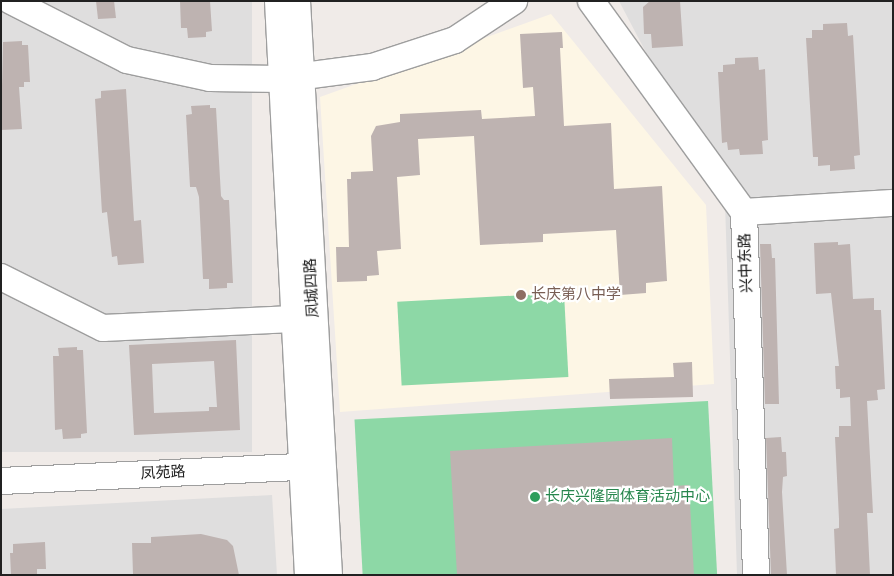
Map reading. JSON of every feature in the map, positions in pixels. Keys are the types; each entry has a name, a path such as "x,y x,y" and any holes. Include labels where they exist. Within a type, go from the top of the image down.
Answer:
{"street":[{"path":"11,1 127,60 210,78 291,78 372,67 455,40 514,1"},
{"name":"凤城四路","path":"278,1 291,78 314,466 308,575"},
{"name":"凤城四路","path":"297,1 291,78 293,319 328,575"},
{"name":"兴中东路","path":"591,1 744,212 756,575"},
{"path":"744,212 893,203"},
{"path":"1,277 103,328 293,319"},
{"name":"凤苑路","path":"1,481 314,466"}],"shaded area":[{"path":"1,1 252,1 252,452 1,452"},
{"path":"619,1 893,1 893,575 737,575 725,203"},
{"name":"长庆第八中学","path":"551,14 706,205 714,384 340,412 320,97"},
{"path":"272,495 277,575 1,575 1,509"}],"green space":[{"path":"564,293 568,377 402,386 397,302"},
{"name":"长庆兴隆园体育活动中心","path":"708,401 717,575 363,575 354,420"}],"building":[{"path":"96,1 114,1 116,18 98,19"},
{"path":"180,1 210,1 212,31 206,32 206,37 188,38 187,28 181,28"},
{"path":"650,1 680,1 683,46 652,48 651,34 644,34 643,7"},
{"path":"847,23 848,36 853,35 860,155 854,156 855,169 830,171 830,165 818,166 818,157 813,157 806,38 812,38 812,30 823,30 823,24"},
{"path":"562,32 563,48 560,48 564,126 611,123 614,189 662,186 667,281 646,283 646,293 620,295 616,230 543,234 543,242 480,245 474,136 418,139 420,175 397,177 401,249 377,251 379,275 367,276 367,281 337,282 336,247 349,247 347,179 351,179 351,172 373,171 371,136 376,126 400,122 400,114 481,110 482,119 535,116 533,87 523,88 520,34"},
{"path":"22,41 22,45 28,45 30,82 24,82 24,87 19,87 22,129 1,130 3,42"},
{"path":"758,57 759,70 765,69 768,140 762,141 763,154 740,155 739,149 728,150 727,142 722,143 718,72 723,72 723,65 735,64 735,58"},
{"path":"126,89 134,221 141,220 144,263 118,265 117,256 112,257 107,212 102,213 95,99 101,98 101,91"},
{"path":"210,105 210,108 216,108 221,196 224,200 229,200 233,283 227,283 227,288 209,289 209,279 203,279 199,197 196,187 190,187 186,115 192,114 191,106"},
{"path":"838,242 838,245 850,244 853,299 874,298 874,310 881,310 885,389 877,390 878,400 867,401 873,513 867,513 870,575 836,575 834,529 839,528 839,519 835,437 839,437 839,426 851,426 850,397 840,398 840,389 836,389 835,366 839,366 831,293 816,294 814,243"},
{"path":"760,244 771,244 772,258 775,258 779,404 765,404"},
{"path":"236,340 240,430 134,435 129,345","holes":["214,361 217,407 209,407 209,411 154,413 152,364"]},
{"path":"77,347 77,350 83,350 87,433 81,434 81,438 63,439 62,429 55,430 53,356 59,356 58,348"},
{"path":"692,362 693,397 610,399 609,379 674,377 673,363"},
{"path":"781,437 782,452 786,452 787,476 783,477 782,492 787,575 771,575 766,438"},
{"path":"672,438 674,486 689,485 694,575 457,575 450,451"},
{"path":"201,534 227,540 233,546 239,575 133,574 132,543 151,543 151,537"},
{"path":"45,542 46,569 37,569 37,575 11,575 10,553 13,553 13,544"}],"place":[{"name":"长庆第八中学","path":"521,295"},
{"name":"长庆兴隆园体育活动中心","path":"535,497"}]}
